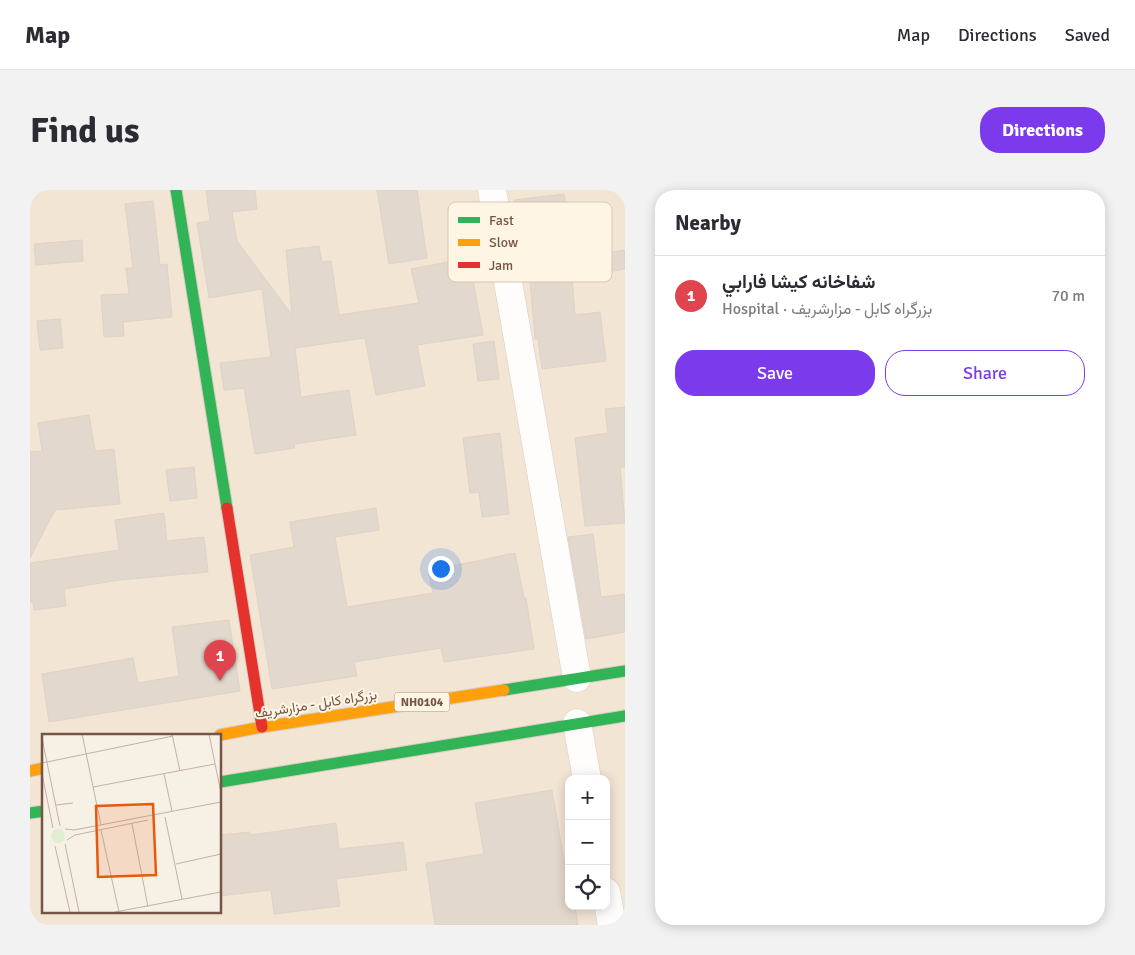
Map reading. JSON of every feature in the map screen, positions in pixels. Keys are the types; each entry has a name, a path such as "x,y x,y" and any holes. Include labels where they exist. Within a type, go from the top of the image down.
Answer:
{"main road":[{"path":"176,190 262,727"},
{"name":"بزرگراه کابل - مزارشریف","path":"221,735 625,671"},
{"path":"221,782 625,716"}],"street":[{"path":"508,282 576,678"},
{"path":"577,723 586,775"},
{"path":"609,910 612,925"}],"shaded area":[{"path":"30,190 625,190 625,925 30,925"}],"building":[{"path":"206,190 255,190 257,209 232,212 237,241 292,315 286,250 319,246 322,262 331,261 339,315 419,303 411,269 448,262 448,282 473,282 483,335 417,345 425,386 376,395 365,338 295,348 301,397 349,390 356,435 294,444 295,448 255,454 244,388 224,390 220,363 271,357 262,289 209,298 197,223 210,221"},
{"path":"377,190 417,190 427,258 389,264"},
{"path":"564,194 565,202 514,202 514,200"},
{"path":"153,201 160,265 167,264 172,317 123,322 124,336 104,337 101,295 129,294 126,268 133,268 125,204"},
{"path":"82,240 83,261 36,265 34,244"},
{"path":"625,250 625,269 612,271 612,252"},
{"path":"530,282 572,282 575,315 600,312 606,361 542,369 538,339 535,339"},
{"path":"60,319 63,348 40,350 37,321"},
{"path":"494,341 499,379 478,381 473,344"},
{"path":"625,407 625,467 620,467 625,523 585,526 575,438 608,433 605,409"},
{"path":"89,415 95,451 114,449 120,504 55,510 30,558 30,452 42,451 38,423"},
{"path":"500,433 509,514 482,517 479,492 470,493 463,438"},
{"path":"194,467 197,498 170,501 166,470"},
{"path":"376,508 379,530 335,537 347,607 433,593 428,571 515,553 524,598 526,598 534,649 444,662 441,648 354,662 357,676 272,689 250,555 294,547 290,522"},
{"path":"164,513 167,541 204,537 208,572 120,580 64,589 66,606 34,610 33,602 30,602 30,563 119,550 115,520"},
{"path":"593,534 601,597 625,594 625,632 586,639 568,537"},
{"path":"229,620 240,691 49,722 42,674 133,658 138,683 179,676 172,627"},
{"path":"552,790 565,866 565,910 576,910 578,925 435,925 426,863 484,854 475,803"},
{"path":"336,823 339,849 403,842 407,870 336,879 340,906 274,914 271,890 221,896 221,835 250,832 250,835"}],"traffic: fast":[{"path":"176,190 227,508"},
{"path":"504,690 625,671"},
{"path":"221,782 625,716"},
{"path":"30,813 42,811"}],"traffic: slow":[{"path":"221,735 504,690"},
{"path":"30,771 42,768"}],"traffic: jam":[{"path":"227,508 262,727"}],"place":[{"name":"شفاخانه كيشا فارابي","path":"220,681"}]}
